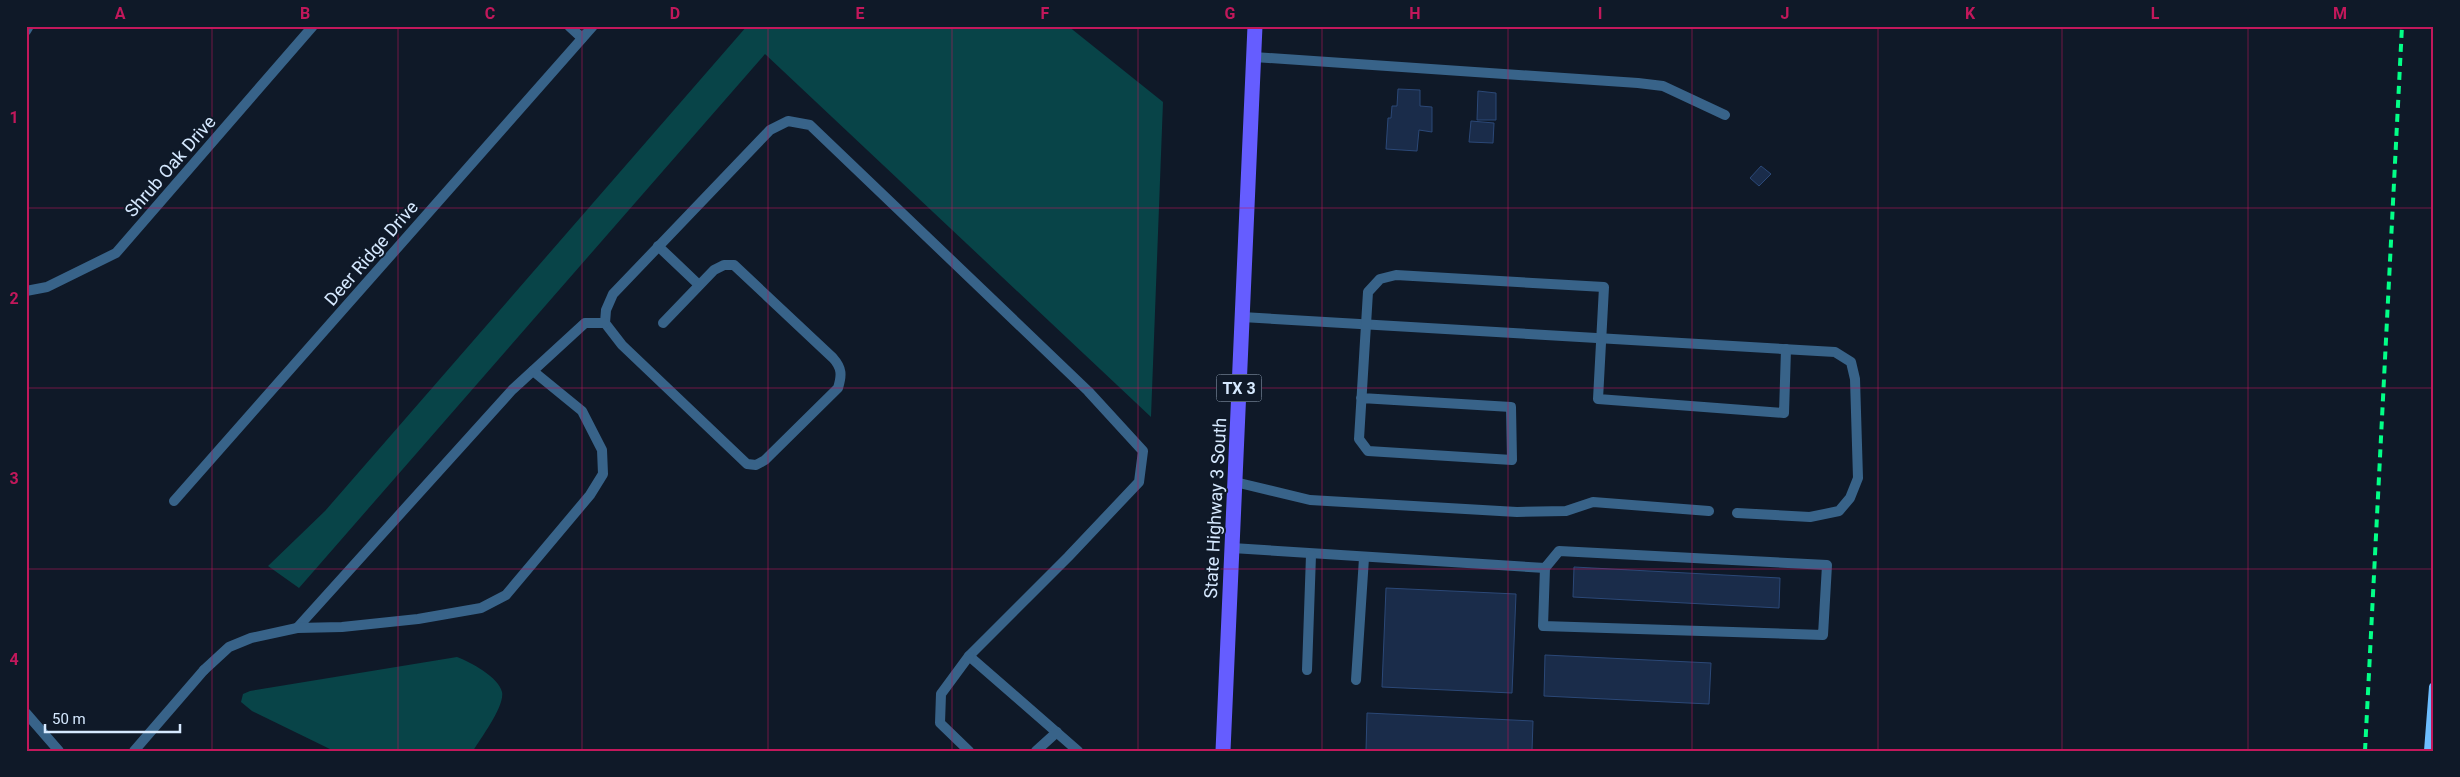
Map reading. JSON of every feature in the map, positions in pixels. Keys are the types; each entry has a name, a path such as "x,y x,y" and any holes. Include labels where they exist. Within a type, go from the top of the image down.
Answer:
{"main road":[{"name":"State Highway 3 South","path":"1223,751 1256,26"}],"street":[{"path":"26,31 29,26"},
{"name":"Shrub Oak Drive","path":"26,291 48,287 116,253 313,26"},
{"path":"569,26 582,38"},
{"name":"Deer Ridge Drive","path":"174,501 592,26"},
{"path":"1254,57 1663,86 1725,115"},
{"path":"663,323 714,270 724,265 734,265 742,270 840,366 842,377 838,388 765,460 756,465 747,464 622,344 605,323 606,310 613,294 770,130 788,121 810,125 1088,391 1143,451 1138,482 1068,557 969,656 941,694 940,723 969,751"},
{"path":"658,246 699,285"},
{"path":"1361,398 1511,407 1512,460 1368,452 1359,439 1361,398 1365,324 1368,292 1380,279 1396,275 1604,287 1598,399 1784,413 1786,349"},
{"path":"1242,317 1835,352 1851,362 1855,379 1858,478 1850,498 1839,511 1810,516 1738,513"},
{"path":"298,628 512,390 585,323 605,323"},
{"path":"134,751 204,670 229,647 244,641 298,628 342,627 418,619 481,608 506,595 590,494 603,474 602,450 582,411 533,371"},
{"path":"1235,482 1310,500 1517,512 1566,510 1593,502 1708,511"},
{"path":"1232,548 1311,555 1545,568"},
{"path":"1559,551 1827,565 1823,635 1543,626 1545,568 1559,551"},
{"path":"1307,670 1311,555"},
{"path":"1356,680 1364,558"},
{"path":"969,656 1078,751"},
{"path":"2430,751 2434,687"},
{"path":"26,713 59,751"},
{"path":"1036,751 1057,732"}],"shaded area":[{"path":"747,26 1068,26 1163,102 1151,417 765,54 299,588 268,566 325,511"},
{"path":"457,657 476,666 490,676 500,686 502,692 500,705 473,751 334,751 252,711 241,702 243,694 250,691"}],"building":[{"path":"1398,89 1420,90 1420,106 1432,107 1432,132 1419,130 1417,151 1386,149 1388,118 1391,118 1392,106 1397,106"},
{"path":"1478,91 1496,93 1496,120 1477,120"},
{"path":"1471,121 1494,123 1493,143 1469,142"},
{"path":"1761,166 1771,174 1759,186 1750,178"},
{"path":"1574,567 1780,578 1779,608 1573,597"},
{"path":"1386,588 1516,594 1512,693 1382,687"},
{"path":"1545,655 1711,663 1709,704 1544,696"},
{"path":"1367,713 1533,721 1532,751 1366,751"}],"railway":[{"path":"2365,751 2402,26"}]}
